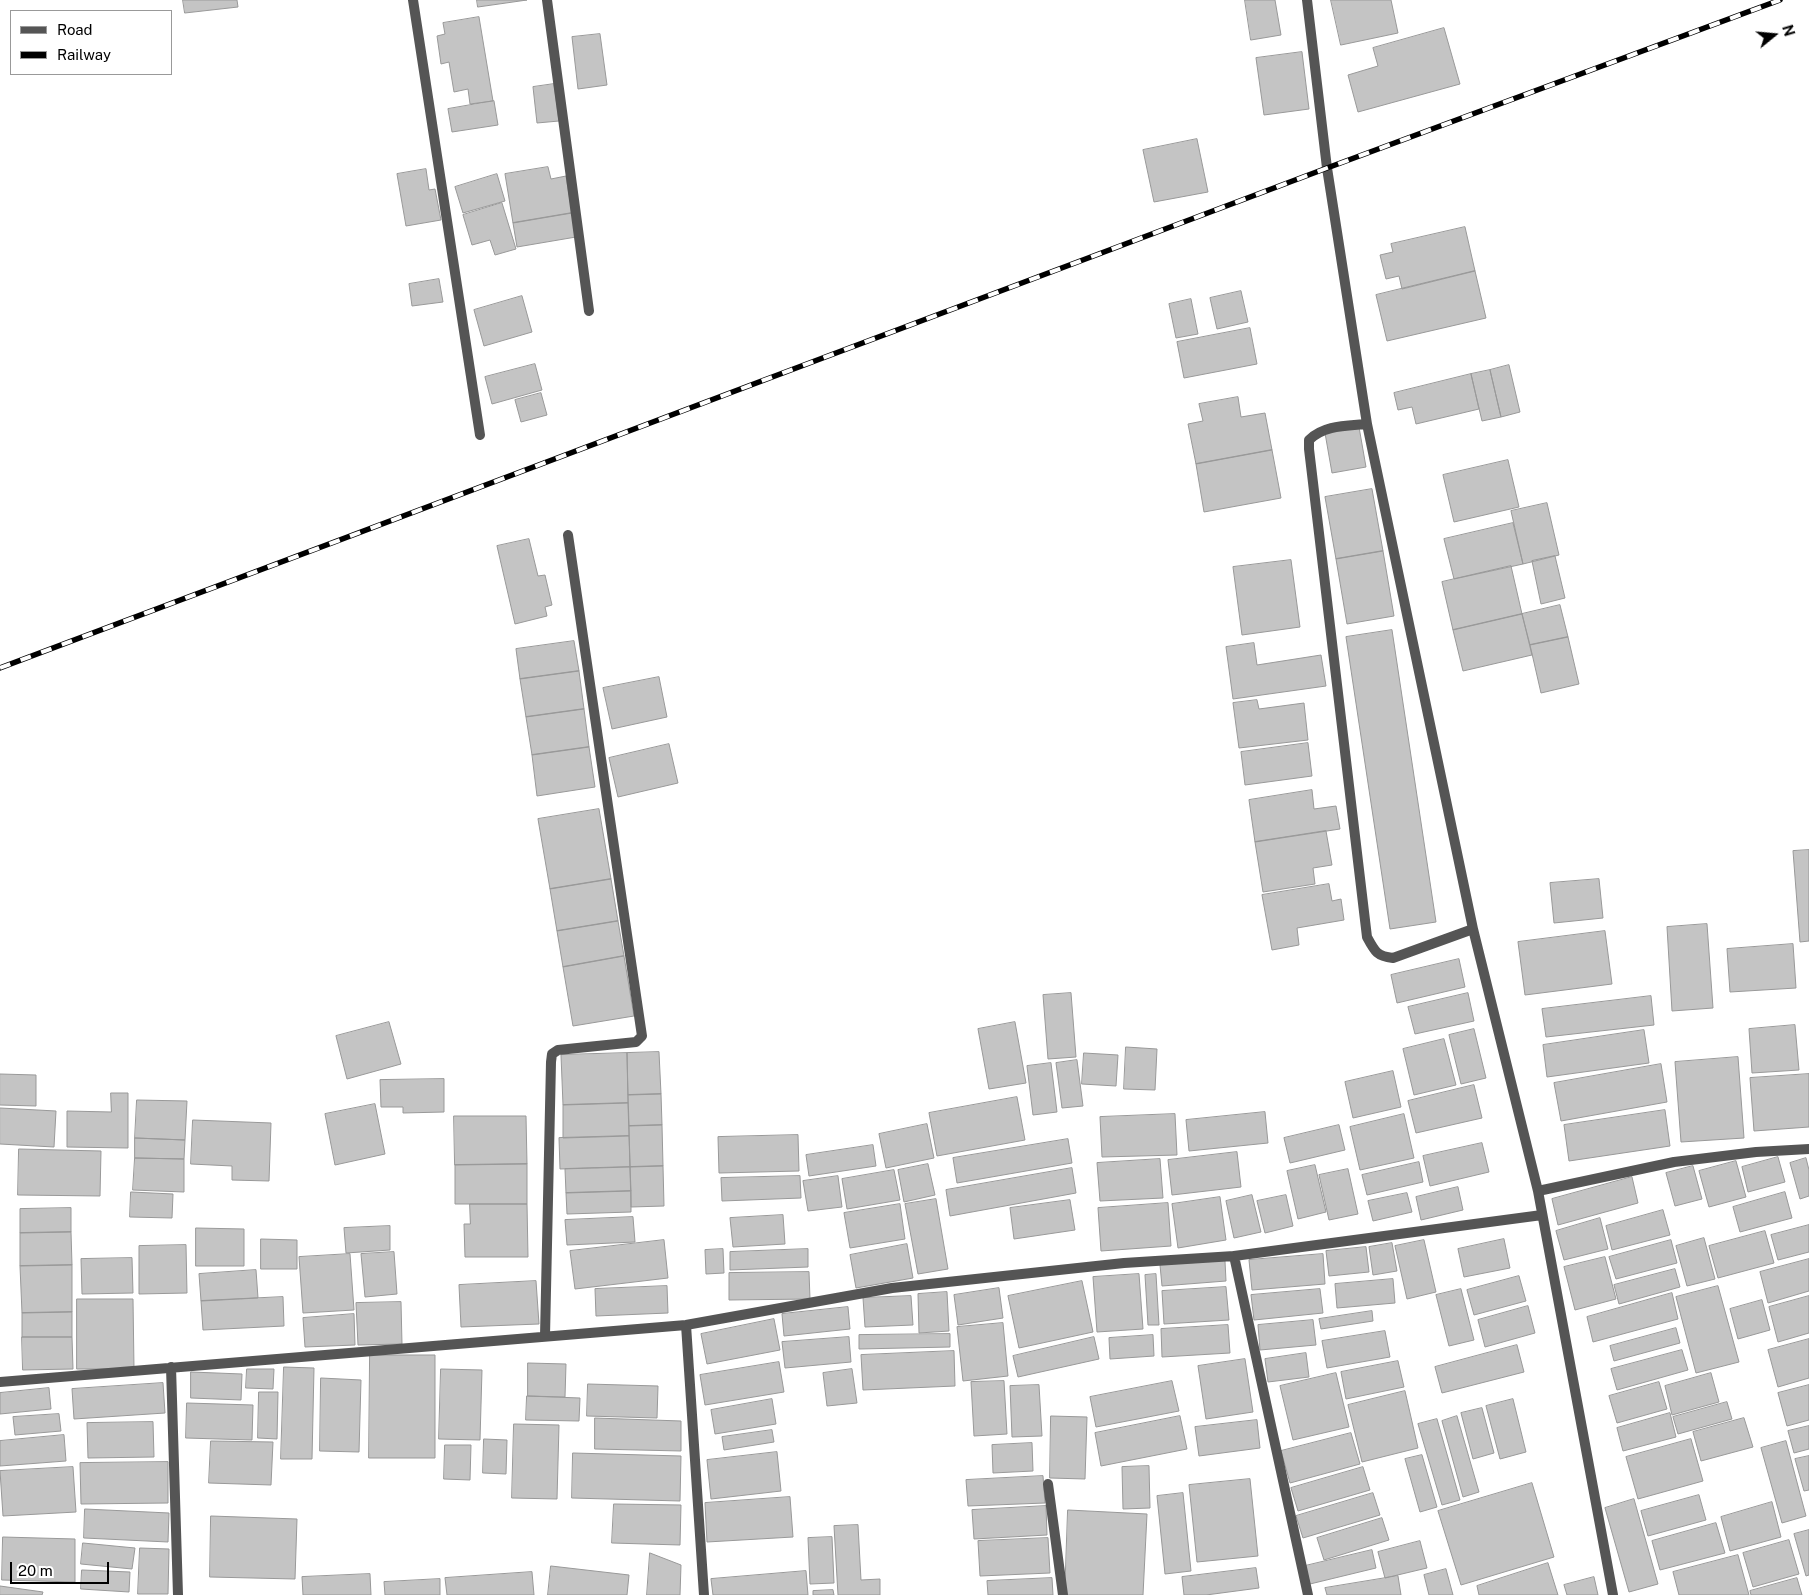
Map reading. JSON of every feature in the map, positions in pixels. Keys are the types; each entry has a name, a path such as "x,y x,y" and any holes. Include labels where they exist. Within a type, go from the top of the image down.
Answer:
{"street":[{"path":"413,0 480,434"},
{"path":"547,0 589,311"},
{"path":"1308,0 1327,168 1367,424 1473,930 1538,1191 1613,1595"},
{"path":"1367,424 1325,429 1316,433 1309,440 1309,450 1368,937 1374,950 1381,956 1393,958 1473,930"},
{"path":"545,1336 552,1054 558,1050 636,1042 642,1036 568,535"},
{"path":"1538,1191 1674,1162 1756,1152 1809,1149"},
{"path":"0,1382 686,1324 892,1288 1124,1263 1234,1256 1542,1215"},
{"path":"1234,1256 1308,1595"},
{"path":"686,1324 704,1595"},
{"path":"171,1367 178,1595"},
{"path":"1048,1484 1063,1595"}],"building":[{"path":"183,0 237,0 238,7 185,13"},
{"path":"477,0 527,0 478,7"},
{"path":"1245,0 1275,0 1281,35 1251,40"},
{"path":"1331,0 1391,0 1398,33 1341,45"},
{"path":"479,17 493,101 470,104 468,89 454,92 449,62 441,64 437,36 445,34 443,23"},
{"path":"1444,28 1460,84 1358,112 1348,75 1378,66 1373,48"},
{"path":"600,34 607,85 578,89 572,37"},
{"path":"1302,52 1309,109 1264,115 1256,58"},
{"path":"554,84 559,121 537,123 533,87"},
{"path":"494,101 498,125 452,132 448,109"},
{"path":"1197,139 1208,192 1154,202 1143,150"},
{"path":"548,167 551,179 566,176 572,213 513,223 505,174"},
{"path":"426,169 429,190 435,189 441,220 406,226 397,174"},
{"path":"497,174 505,201 463,213 455,187"},
{"path":"502,203 516,249 495,255 490,240 472,245 463,215"},
{"path":"572,213 576,237 517,247 513,223"},
{"path":"1465,227 1475,271 1402,289 1399,276 1386,279 1380,255 1393,252 1391,244"},
{"path":"1475,271 1486,318 1387,341 1376,295"},
{"path":"439,279 443,302 412,306 409,284"},
{"path":"1241,291 1248,322 1217,329 1210,298"},
{"path":"522,296 532,332 484,346 474,310"},
{"path":"1191,299 1198,334 1176,338 1169,304"},
{"path":"1250,328 1257,364 1184,378 1177,342"},
{"path":"535,364 542,390 492,404 485,377"},
{"path":"1509,365 1520,412 1501,417 1490,370"},
{"path":"1490,370 1501,417 1482,421 1471,374"},
{"path":"1471,374 1479,409 1416,424 1412,407 1398,410 1394,393"},
{"path":"541,393 547,415 521,422 515,400"},
{"path":"1238,397 1241,417 1265,413 1272,450 1196,464 1188,424 1203,421 1199,404"},
{"path":"1359,427 1366,467 1332,473 1325,433"},
{"path":"1272,450 1281,498 1204,512 1196,464"},
{"path":"1508,460 1519,507 1454,522 1443,475"},
{"path":"1372,489 1383,551 1336,559 1325,497"},
{"path":"1547,503 1559,555 1523,564 1511,511"},
{"path":"1513,523 1523,564 1454,579 1444,539"},
{"path":"529,539 538,576 545,575 552,605 545,607 547,616 515,624 497,546"},
{"path":"1383,551 1394,616 1347,624 1336,559"},
{"path":"1555,556 1565,598 1541,604 1532,561"},
{"path":"1291,560 1300,627 1242,635 1233,567"},
{"path":"1511,566 1522,614 1453,630 1442,582"},
{"path":"1560,605 1568,637 1530,645 1522,614"},
{"path":"1522,614 1532,655 1463,671 1453,630"},
{"path":"1392,630 1436,922 1390,929 1346,637"},
{"path":"1568,637 1579,684 1541,693 1530,645"},
{"path":"574,641 579,671 520,679 516,649"},
{"path":"1254,643 1257,665 1321,655 1326,686 1233,699 1226,647"},
{"path":"579,671 584,709 526,717 520,679"},
{"path":"659,677 667,717 612,729 603,688"},
{"path":"1257,700 1259,709 1304,703 1308,740 1239,748 1233,703"},
{"path":"584,709 589,747 532,755 526,717"},
{"path":"1308,743 1312,776 1245,785 1241,752"},
{"path":"669,744 678,783 618,797 609,758"},
{"path":"589,747 595,787 537,796 532,755"},
{"path":"1312,790 1314,809 1336,806 1340,829 1255,842 1249,800"},
{"path":"599,809 611,879 550,889 538,819"},
{"path":"1326,831 1332,865 1313,868 1315,884 1263,892 1255,842"},
{"path":"1809,850 1809,941 1800,942 1793,851"},
{"path":"611,879 618,921 557,931 550,889"},
{"path":"1599,879 1603,918 1554,923 1550,883"},
{"path":"1329,884 1332,901 1341,899 1344,920 1297,928 1299,945 1272,950 1262,895"},
{"path":"618,921 624,956 563,967 557,931"},
{"path":"1707,924 1713,1008 1672,1011 1667,927"},
{"path":"1605,931 1612,984 1525,995 1518,942"},
{"path":"1793,944 1796,988 1730,992 1727,949"},
{"path":"624,956 634,1016 573,1026 563,967"},
{"path":"1459,959 1465,987 1397,1003 1391,975"},
{"path":"1071,993 1076,1057 1048,1059 1043,995"},
{"path":"1468,993 1474,1021 1415,1034 1408,1007"},
{"path":"1651,996 1654,1025 1546,1037 1542,1009"},
{"path":"389,1022 401,1064 347,1079 336,1036"},
{"path":"1015,1022 1026,1083 989,1089 978,1029"},
{"path":"1795,1025 1799,1070 1752,1073 1749,1029"},
{"path":"1474,1029 1486,1078 1461,1084 1449,1035"},
{"path":"1644,1030 1649,1063 1547,1077 1543,1045"},
{"path":"1444,1039 1456,1085 1414,1095 1403,1049"},
{"path":"1126,1047 1157,1049 1155,1090 1124,1089"},
{"path":"659,1052 661,1094 628,1095 627,1053"},
{"path":"627,1053 628,1103 563,1105 561,1055"},
{"path":"1084,1053 1118,1055 1116,1086 1082,1084"},
{"path":"1738,1057 1744,1138 1681,1142 1675,1062"},
{"path":"1077,1060 1083,1106 1062,1108 1056,1063"},
{"path":"1051,1063 1057,1112 1033,1115 1027,1066"},
{"path":"1661,1064 1667,1102 1561,1121 1554,1083"},
{"path":"1393,1071 1401,1107 1353,1118 1345,1082"},
{"path":"0,1074 36,1075 36,1106 0,1105"},
{"path":"1809,1074 1809,1127 1754,1131 1750,1078"},
{"path":"444,1079 444,1112 403,1113 403,1107 381,1107 380,1080"},
{"path":"1474,1085 1482,1118 1416,1133 1408,1101"},
{"path":"111,1093 128,1093 128,1148 67,1147 67,1111 111,1112"},
{"path":"661,1094 662,1125 629,1126 628,1095"},
{"path":"1017,1097 1025,1140 937,1156 929,1113"},
{"path":"137,1100 187,1101 185,1140 135,1138"},
{"path":"628,1103 629,1136 563,1138 563,1105"},
{"path":"375,1104 385,1154 335,1165 325,1114"},
{"path":"0,1108 56,1111 54,1147 0,1144"},
{"path":"1665,1110 1670,1146 1569,1161 1564,1125"},
{"path":"1265,1112 1268,1143 1189,1151 1186,1120"},
{"path":"1175,1114 1177,1155 1102,1157 1100,1117"},
{"path":"1404,1114 1414,1158 1360,1170 1350,1127"},
{"path":"454,1116 526,1116 527,1164 455,1165"},
{"path":"193,1120 271,1123 269,1181 232,1180 232,1166 191,1164"},
{"path":"927,1124 934,1158 886,1168 879,1134"},
{"path":"662,1125 663,1166 630,1167 629,1126"},
{"path":"1339,1125 1345,1150 1290,1163 1284,1138"},
{"path":"798,1135 799,1171 719,1173 718,1137"},
{"path":"629,1136 630,1167 560,1169 559,1138"},
{"path":"135,1138 185,1140 184,1159 135,1158"},
{"path":"1068,1139 1072,1163 957,1183 953,1158"},
{"path":"1482,1143 1489,1172 1430,1186 1423,1156"},
{"path":"873,1145 876,1166 809,1176 806,1155"},
{"path":"19,1149 101,1151 100,1196 18,1195"},
{"path":"1237,1152 1241,1187 1172,1195 1168,1160"},
{"path":"1778,1157 1785,1182 1748,1192 1742,1167"},
{"path":"135,1158 184,1159 184,1192 133,1190"},
{"path":"1806,1158 1809,1170 1809,1196 1800,1199 1790,1163"},
{"path":"1160,1159 1163,1198 1100,1201 1097,1163"},
{"path":"1736,1161 1746,1197 1709,1207 1699,1171"},
{"path":"1419,1162 1423,1182 1367,1195 1362,1175"},
{"path":"527,1164 527,1204 455,1204 455,1165"},
{"path":"928,1164 935,1195 904,1202 898,1170"},
{"path":"1315,1165 1326,1212 1298,1219 1287,1171"},
{"path":"663,1166 664,1206 631,1207 630,1167"},
{"path":"1693,1166 1702,1199 1675,1206 1666,1173"},
{"path":"630,1167 631,1191 566,1193 565,1169"},
{"path":"1072,1168 1076,1193 950,1216 946,1190"},
{"path":"1348,1169 1358,1214 1329,1220 1319,1175"},
{"path":"894,1170 900,1200 847,1209 842,1179"},
{"path":"800,1176 801,1198 722,1201 721,1178"},
{"path":"838,1176 842,1207 808,1211 803,1181"},
{"path":"1632,1177 1638,1203 1558,1225 1552,1199"},
{"path":"1458,1187 1463,1210 1421,1220 1416,1197"},
{"path":"631,1191 631,1212 567,1214 566,1193"},
{"path":"131,1192 173,1194 172,1218 130,1217"},
{"path":"1785,1192 1792,1218 1740,1232 1733,1207"},
{"path":"1407,1193 1412,1212 1373,1221 1368,1201"},
{"path":"1252,1195 1261,1232 1234,1238 1226,1201"},
{"path":"1286,1195 1293,1226 1265,1233 1257,1201"},
{"path":"1220,1197 1226,1240 1178,1248 1172,1204"},
{"path":"936,1199 948,1269 918,1274 905,1204"},
{"path":"1070,1200 1075,1230 1014,1239 1010,1208"},
{"path":"1168,1203 1171,1246 1101,1251 1098,1208"},
{"path":"470,1204 527,1204 528,1257 465,1257 464,1224 470,1224"},
{"path":"900,1204 905,1239 850,1248 844,1213"},
{"path":"71,1208 71,1232 20,1233 20,1209"},
{"path":"1663,1210 1670,1235 1612,1250 1606,1226"},
{"path":"783,1215 785,1244 733,1247 730,1218"},
{"path":"633,1217 635,1242 567,1245 565,1220"},
{"path":"1600,1218 1608,1249 1564,1260 1556,1231"},
{"path":"1809,1225 1809,1252 1778,1260 1771,1235"},
{"path":"390,1226 390,1250 346,1253 344,1228"},
{"path":"196,1228 244,1229 244,1266 196,1266"},
{"path":"1765,1231 1774,1263 1718,1278 1709,1246"},
{"path":"71,1232 72,1265 20,1266 20,1233"},
{"path":"1704,1238 1715,1279 1687,1286 1676,1246"},
{"path":"261,1239 297,1240 297,1269 261,1269"},
{"path":"1504,1239 1510,1268 1464,1277 1458,1249"},
{"path":"664,1240 668,1278 575,1289 570,1251"},
{"path":"1424,1240 1436,1292 1407,1299 1395,1246"},
{"path":"1671,1240 1677,1263 1616,1279 1609,1257"},
{"path":"1392,1243 1397,1271 1373,1275 1369,1247"},
{"path":"907,1244 913,1278 856,1288 850,1255"},
{"path":"186,1245 187,1293 139,1294 139,1246"},
{"path":"1366,1247 1369,1272 1329,1276 1326,1251"},
{"path":"723,1249 724,1273 706,1274 705,1250"},
{"path":"808,1249 808,1267 730,1270 730,1252"},
{"path":"394,1252 397,1294 365,1297 361,1254"},
{"path":"350,1254 354,1310 303,1313 299,1257"},
{"path":"1323,1254 1325,1284 1252,1290 1249,1260"},
{"path":"1605,1257 1616,1299 1575,1310 1564,1267"},
{"path":"132,1258 133,1293 82,1294 81,1259"},
{"path":"1809,1259 1809,1291 1768,1303 1760,1272"},
{"path":"1225,1261 1226,1281 1162,1286 1160,1265"},
{"path":"72,1265 72,1312 22,1313 20,1266"},
{"path":"1675,1269 1680,1287 1619,1304 1614,1285"},
{"path":"256,1270 258,1298 201,1301 199,1274"},
{"path":"809,1272 810,1299 729,1300 729,1273"},
{"path":"1139,1274 1143,1329 1097,1332 1093,1277"},
{"path":"1156,1274 1159,1325 1148,1325 1145,1275"},
{"path":"1519,1276 1526,1301 1474,1315 1467,1290"},
{"path":"1393,1279 1395,1303 1337,1308 1335,1284"},
{"path":"536,1281 539,1324 461,1327 459,1285"},
{"path":"1082,1281 1093,1332 1019,1348 1008,1296"},
{"path":"667,1286 668,1313 596,1316 595,1289"},
{"path":"1718,1286 1739,1362 1696,1373 1676,1297"},
{"path":"1226,1287 1229,1320 1164,1324 1162,1291"},
{"path":"999,1288 1003,1318 958,1325 954,1295"},
{"path":"1320,1289 1323,1313 1254,1320 1251,1295"},
{"path":"1461,1289 1474,1340 1449,1346 1436,1295"},
{"path":"947,1292 949,1331 919,1333 918,1294"},
{"path":"1672,1293 1678,1319 1593,1342 1587,1317"},
{"path":"911,1296 913,1325 865,1327 863,1298"},
{"path":"1809,1296 1809,1333 1778,1342 1769,1307"},
{"path":"283,1297 284,1326 203,1330 201,1301"},
{"path":"77,1299 133,1299 134,1369 77,1369"},
{"path":"1762,1300 1770,1330 1738,1339 1730,1309"},
{"path":"401,1302 402,1344 358,1345 356,1303"},
{"path":"1528,1306 1535,1333 1485,1347 1478,1320"},
{"path":"848,1307 850,1329 784,1336 782,1314"},
{"path":"1372,1311 1373,1321 1321,1329 1319,1319"},
{"path":"72,1312 72,1337 22,1337 22,1313"},
{"path":"354,1314 355,1345 305,1347 303,1318"},
{"path":"774,1319 780,1350 707,1364 701,1334"},
{"path":"1313,1320 1316,1345 1260,1350 1258,1325"},
{"path":"1003,1323 1008,1376 963,1381 957,1327"},
{"path":"1228,1325 1230,1353 1162,1357 1161,1329"},
{"path":"1676,1328 1680,1343 1614,1361 1610,1346"},
{"path":"1385,1331 1390,1357 1327,1368 1322,1341"},
{"path":"950,1334 950,1347 859,1349 859,1335"},
{"path":"1153,1335 1154,1356 1110,1359 1109,1338"},
{"path":"22,1337 72,1337 73,1369 23,1370"},
{"path":"849,1337 851,1362 785,1368 782,1342"},
{"path":"1094,1337 1099,1359 1018,1377 1013,1356"},
{"path":"1809,1339 1809,1378 1778,1387 1768,1350"},
{"path":"1517,1345 1524,1372 1442,1393 1435,1367"},
{"path":"1682,1350 1688,1370 1617,1390 1611,1369"},
{"path":"954,1351 955,1386 863,1390 861,1355"},
{"path":"1306,1353 1309,1377 1268,1382 1265,1359"},
{"path":"370,1355 435,1355 435,1458 369,1458"},
{"path":"1245,1359 1253,1412 1206,1419 1198,1366"},
{"path":"1398,1361 1404,1387 1346,1399 1341,1372"},
{"path":"779,1362 784,1392 705,1405 700,1375"},
{"path":"528,1363 566,1364 565,1397 528,1396"},
{"path":"284,1367 314,1368 312,1459 281,1459"},
{"path":"247,1369 274,1369 273,1389 246,1388"},
{"path":"441,1369 482,1370 480,1440 439,1439"},
{"path":"852,1369 857,1403 827,1406 823,1373"},
{"path":"191,1372 242,1374 241,1400 191,1398"},
{"path":"1336,1373 1349,1427 1293,1440 1280,1386"},
{"path":"1711,1373 1719,1402 1672,1415 1665,1386"},
{"path":"321,1378 361,1380 359,1452 320,1451"},
{"path":"1004,1381 1007,1434 974,1436 971,1382"},
{"path":"1172,1381 1179,1411 1096,1427 1090,1397"},
{"path":"1659,1382 1667,1409 1617,1423 1609,1396"},
{"path":"163,1383 165,1413 74,1419 72,1389"},
{"path":"588,1384 658,1386 657,1418 587,1416"},
{"path":"1039,1385 1042,1436 1012,1437 1010,1386"},
{"path":"1809,1385 1809,1420 1787,1426 1778,1393"},
{"path":"49,1388 51,1409 0,1414 0,1393"},
{"path":"1405,1391 1418,1448 1362,1462 1348,1405"},
{"path":"259,1392 278,1392 277,1439 258,1438"},
{"path":"527,1396 580,1398 579,1421 526,1420"},
{"path":"772,1399 776,1424 715,1434 711,1410"},
{"path":"1513,1399 1526,1452 1500,1459 1486,1406"},
{"path":"1727,1402 1732,1419 1678,1434 1673,1417"},
{"path":"187,1403 253,1405 252,1440 186,1438"},
{"path":"1482,1408 1494,1453 1473,1459 1461,1413"},
{"path":"1670,1413 1676,1437 1623,1451 1617,1428"},
{"path":"59,1414 61,1431 15,1435 13,1417"},
{"path":"1051,1416 1087,1417 1085,1479 1050,1478"},
{"path":"1180,1416 1187,1449 1101,1466 1095,1433"},
{"path":"1457,1416 1479,1492 1463,1497 1442,1421"},
{"path":"595,1418 681,1421 681,1451 595,1449"},
{"path":"1744,1418 1753,1447 1701,1461 1693,1432"},
{"path":"1437,1419 1460,1500 1442,1505 1418,1424"},
{"path":"1257,1420 1260,1448 1199,1456 1195,1427"},
{"path":"153,1422 154,1457 88,1458 87,1423"},
{"path":"514,1424 559,1425 557,1499 512,1498"},
{"path":"1809,1426 1809,1449 1794,1453 1788,1431"},
{"path":"772,1430 774,1442 724,1450 722,1437"},
{"path":"1351,1433 1360,1464 1290,1483 1281,1451"},
{"path":"64,1435 66,1461 0,1466 0,1441"},
{"path":"484,1439 507,1440 506,1474 483,1473"},
{"path":"1691,1439 1703,1481 1638,1499 1626,1457"},
{"path":"211,1441 273,1442 271,1485 209,1483"},
{"path":"1786,1441 1806,1516 1782,1523 1761,1448"},
{"path":"1032,1443 1033,1471 993,1473 992,1445"},
{"path":"445,1445 471,1445 470,1480 444,1479"},
{"path":"777,1452 781,1491 711,1499 707,1460"},
{"path":"573,1453 681,1456 680,1501 572,1498"},
{"path":"1422,1455 1437,1507 1420,1512 1405,1459"},
{"path":"1809,1456 1809,1490 1804,1491 1795,1459"},
{"path":"168,1462 168,1503 81,1504 80,1463"},
{"path":"1149,1466 1150,1508 1123,1509 1122,1467"},
{"path":"73,1467 76,1512 3,1516 0,1471"},
{"path":"1363,1467 1370,1490 1298,1511 1291,1488"},
{"path":"1043,1476 1045,1503 968,1506 966,1480"},
{"path":"1250,1479 1258,1556 1197,1562 1189,1485"},
{"path":"1532,1483 1554,1557 1461,1585 1438,1511"},
{"path":"1183,1493 1191,1571 1165,1574 1157,1496"},
{"path":"1373,1493 1380,1515 1303,1538 1296,1516"},
{"path":"1699,1495 1706,1520 1648,1536 1641,1511"},
{"path":"790,1497 793,1537 707,1542 705,1503"},
{"path":"1634,1499 1658,1584 1629,1592 1605,1508"},
{"path":"1772,1502 1781,1537 1730,1551 1721,1517"},
{"path":"614,1504 681,1505 680,1545 612,1543"},
{"path":"1046,1506 1047,1535 974,1539 972,1510"},
{"path":"85,1509 169,1513 168,1542 84,1538"},
{"path":"1068,1510 1147,1514 1143,1595 1065,1595"},
{"path":"211,1516 297,1519 295,1579 210,1577"},
{"path":"1382,1518 1389,1540 1324,1560 1317,1538"},
{"path":"1716,1523 1725,1553 1660,1570 1652,1541"},
{"path":"858,1525 861,1580 880,1579 880,1595 838,1595 834,1526"},
{"path":"1809,1530 1809,1575 1806,1576 1794,1534"},
{"path":"3,1537 75,1539 75,1582 2,1580"},
{"path":"832,1537 834,1583 810,1584 808,1538"},
{"path":"1048,1538 1050,1573 980,1576 978,1541"},
{"path":"1789,1540 1799,1574 1753,1587 1743,1553"},
{"path":"1420,1541 1427,1568 1385,1578 1378,1552"},
{"path":"83,1543 135,1548 132,1569 81,1564"},
{"path":"140,1548 169,1549 168,1594 138,1594"},
{"path":"1372,1550 1376,1568 1310,1584 1305,1566"},
{"path":"650,1553 681,1565 680,1595 647,1595"},
{"path":"1738,1555 1749,1595 1679,1595 1673,1572"},
{"path":"1548,1563 1558,1595 1479,1595 1477,1586"},
{"path":"551,1566 629,1575 627,1595 548,1595"},
{"path":"1256,1568 1259,1588 1206,1595 1184,1595 1182,1577"},
{"path":"1446,1569 1453,1595 1429,1595 1424,1575"},
{"path":"82,1570 130,1572 129,1592 81,1589"},
{"path":"806,1571 808,1595 713,1595 711,1579"},
{"path":"532,1572 534,1595 447,1595 445,1578"},
{"path":"370,1574 371,1595 303,1595 302,1577"},
{"path":"1398,1576 1401,1595 1327,1595 1325,1588"},
{"path":"1594,1577 1598,1595 1567,1595 1564,1585"},
{"path":"1052,1578 1053,1595 988,1595 987,1581"},
{"path":"1797,1578 1802,1595 1751,1595 1750,1591"},
{"path":"440,1579 440,1595 385,1595 384,1582"},
{"path":"0,1586 43,1592 42,1595 0,1595"},
{"path":"833,1590 834,1595 813,1595 813,1591"}],"railway":[{"path":"0,668 1327,168 1780,0"}]}
